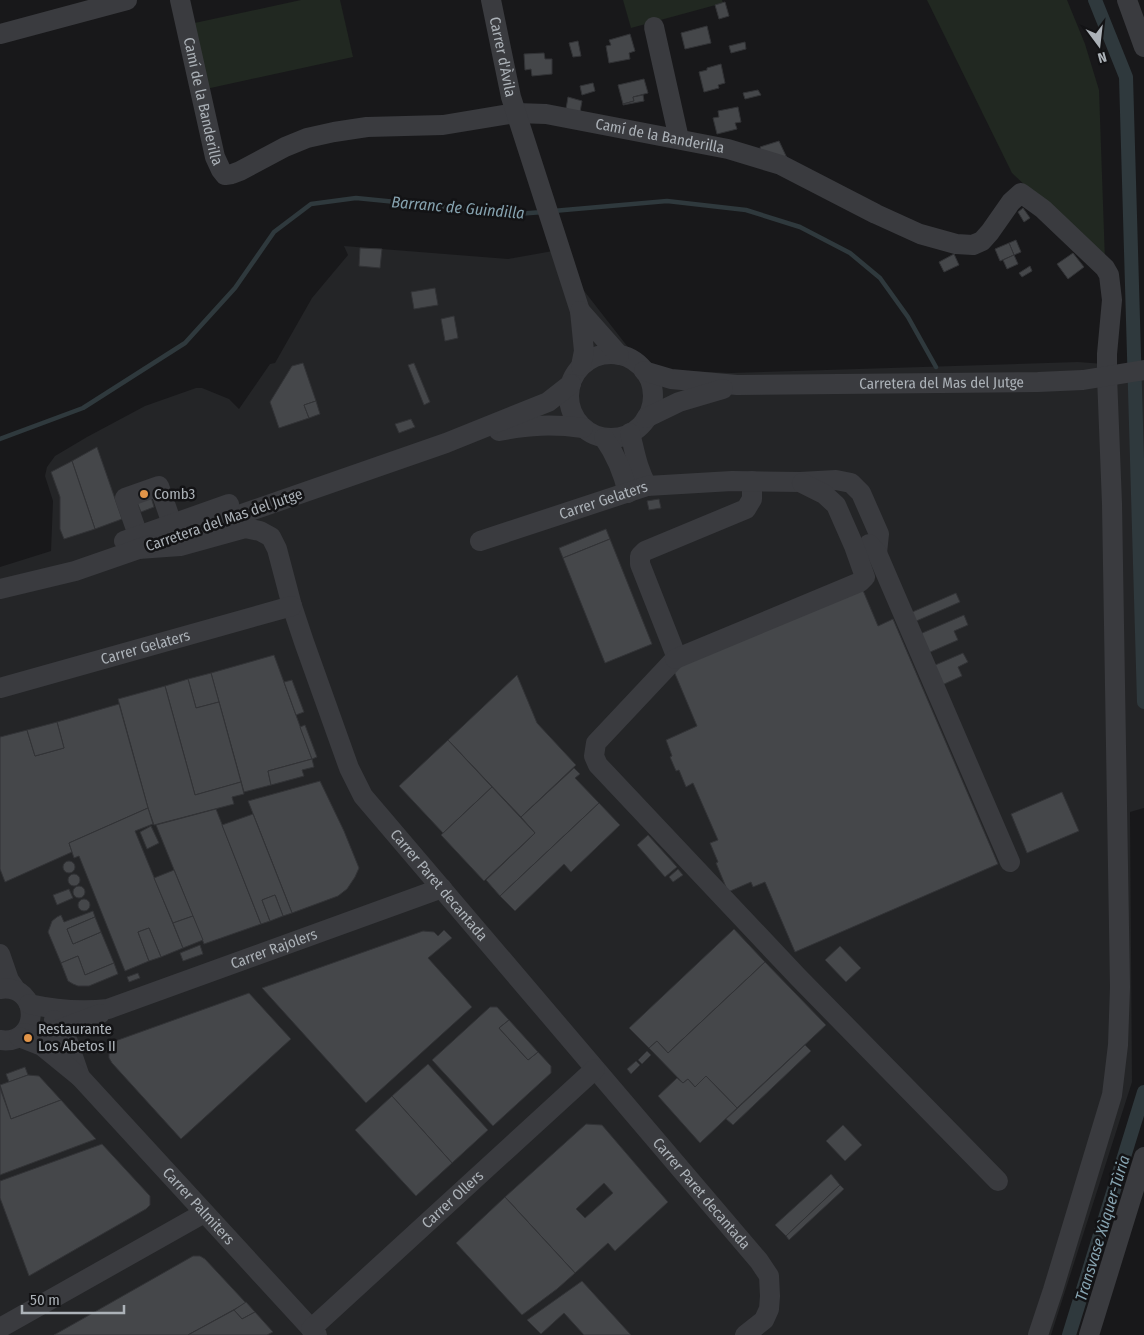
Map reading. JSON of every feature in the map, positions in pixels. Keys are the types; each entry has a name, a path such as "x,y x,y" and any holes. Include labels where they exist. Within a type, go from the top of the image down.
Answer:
{"street":[{"path":"0,34 127,0"},
{"name":"Camí de la Banderilla","path":"180,0 215,157 225,174 240,171 284,147 307,138 334,132 367,127 444,126 516,113 546,114 679,139 728,149 782,165 876,214 920,234 956,244 973,244 982,241 1020,193 1043,208 1100,262 1108,275 1112,300 1106,354 1111,375"},
{"name":"Carrer d'Àvila","path":"491,0 516,113 580,311"},
{"path":"1127,0 1144,47"},
{"path":"654,27 679,139"},
{"path":"580,311 619,355"},
{"path":"580,311 584,351 581,366 570,384 568,396 570,408 575,419 592,434 604,438 617,438 639,427 646,418 652,400 649,380 644,371 633,361 611,354 595,357 581,366"},
{"name":"Carretera del Mas del Jutge","path":"644,371 671,379 737,385 1038,382 1084,380 1144,370"},
{"path":"1038,1335 1112,1095 1118,1044 1120,948 1111,375"},
{"name":"Carretera del Mas del Jutge","path":"446,443 548,402 570,384"},
{"name":"Carretera del Mas del Jutge","path":"646,418 679,402 737,385"},
{"path":"172,524 159,486 125,498 138,542 172,524 484,416 510,409 525,411"},
{"name":"Carretera del Mas del Jutge","path":"0,589 75,571 138,542 446,443 488,432 529,425 556,424 583,428"},
{"path":"630,433 640,473 648,486"},
{"path":"604,438 613,450 623,471 628,493"},
{"path":"674,659 675,653 640,564 640,556 645,551 746,509 752,499 742,481"},
{"name":"Carrer Gelaters","path":"480,541 648,486 742,481 800,482 838,488 847,497 868,543 877,553 1010,862"},
{"path":"800,482 824,494 836,505 865,577 860,582 674,659 596,743 594,756 598,765 798,977 998,1181"},
{"name":"Carrer Paret decantada","path":"138,542 180,546 245,528 260,531 271,538 277,549 292,606 349,768 363,796 759,1261 769,1276 769,1309 764,1320 745,1335"},
{"name":"Carrer Gelaters","path":"0,688 292,606"},
{"name":"Carrer Rajolers","path":"22,998 60,1010 85,1011 108,1009 442,888"},
{"name":"Carrer Palmiters","path":"0,954 10,980 22,998 60,1030 68,1042 74,1054 80,1077"},
{"path":"11,1041 28,1027 31,1020 22,998"},
{"name":"Carrer Rajolers","path":"11,1041 40,1037 97,1017 108,1009"},
{"path":"74,1054 87,1021"},
{"name":"Carrer Palmiters","path":"11,1041 42,1046 80,1077 314,1332"},
{"name":"Carrer Ollers","path":"314,1332 595,1069"},
{"path":"1089,1335 1144,1157"},
{"path":"0,1328 204,1213"}],"shaded area":[{"path":"301,0 340,0 353,57 206,89 190,24"},
{"path":"623,0 722,0 723,3 631,28"},
{"path":"927,0 1067,0 1085,44 1099,90 1105,261 1012,173"},
{"path":"344,246 508,259 553,251 645,369 730,373 1078,362 1144,367 1144,808 1130,812 1132,1082 1051,1335 0,1335 0,567 51,551 53,501 45,476 47,467 55,456 145,406 196,388 202,388 229,399 239,409 270,364 275,363 312,298 348,255"}],"building":[{"path":"725,2 729,16 719,19 715,5"},
{"path":"707,26 711,43 685,49 681,33"},
{"path":"630,34 635,51 629,53 630,59 609,63 606,46 611,45 609,40"},
{"path":"578,41 581,56 573,57 569,43"},
{"path":"745,42 746,49 731,53 729,46"},
{"path":"544,53 545,59 552,59 552,74 532,76 531,69 525,70 524,54"},
{"path":"721,64 725,83 718,85 719,88 704,92 699,72"},
{"path":"644,79 648,93 633,97 634,101 623,104 618,85"},
{"path":"593,83 595,91 582,95 580,86"},
{"path":"758,90 761,95 745,99 743,93"},
{"path":"643,95 644,101 623,105 634,101 633,97"},
{"path":"568,97 582,101 580,112 566,109"},
{"path":"738,107 741,122 735,123 737,129 717,134 713,118 719,117 718,111"},
{"path":"779,141 787,158 762,153 760,147"},
{"path":"1023,208 1030,218 1024,222 1018,212"},
{"path":"1016,240 1021,252 1014,255 1009,243"},
{"path":"1009,243 1014,255 1000,261 995,249"},
{"path":"360,248 382,249 380,268 359,266"},
{"path":"1073,253 1084,267 1068,279 1057,264"},
{"path":"954,254 959,265 944,272 939,262"},
{"path":"1014,255 1018,264 1007,269 1003,260"},
{"path":"1030,266 1032,271 1022,277 1019,273"},
{"path":"435,288 438,305 414,309 411,292"},
{"path":"454,316 458,338 445,341 441,319"},
{"path":"303,363 316,401 304,405 309,418 279,428 270,402 292,366"},
{"path":"414,363 430,402 424,405 408,365"},
{"path":"316,401 320,414 309,418 304,405"},
{"path":"411,419 415,427 399,433 395,424"},
{"path":"97,447 122,519 95,529 72,461"},
{"path":"72,461 95,529 64,539 60,529 60,497 51,472"},
{"path":"151,497 154,507 141,512 137,502"},
{"path":"659,499 661,508 649,510 647,501"},
{"path":"606,529 610,539 563,558 559,548"},
{"path":"610,539 652,644 605,663 563,558"},
{"path":"862,588 878,626 893,619 998,864 795,952 765,882 753,887 751,882 728,892 710,843 718,840 693,783 686,787 679,770 676,771 670,757 672,756 666,740 697,726 673,669"},
{"path":"956,593 960,602 914,622 910,613"},
{"path":"964,615 968,625 954,631 958,640 928,653 920,634"},
{"path":"963,653 968,662 958,667 962,676 942,685 933,666"},
{"path":"274,655 312,759 268,771 271,785 244,792 211,673"},
{"path":"211,673 219,702 196,708 188,679"},
{"path":"517,675 537,723 576,765 521,817 448,740"},
{"path":"188,679 196,708 219,702 241,782 195,795 165,686"},
{"path":"292,680 304,712 296,715 284,682"},
{"path":"165,686 195,795 241,782 244,794 232,797 234,804 154,825 118,699"},
{"path":"119,704 148,808 69,843 72,852 5,882 0,869 0,737 27,730 35,756 64,748 57,722"},
{"path":"57,722 64,748 35,756 27,730"},
{"path":"305,725 317,757 312,759 300,727"},
{"path":"448,740 492,787 443,833 399,786"},
{"path":"312,759 314,767 302,770 304,776 271,785 268,771"},
{"path":"574,768 580,774 575,778 599,803 500,896 486,880 535,833 521,817"},
{"path":"320,781 359,868 347,889 338,896 292,913 248,801"},
{"path":"492,787 535,833 484,881 441,835"},
{"path":"1062,792 1079,831 1027,853 1011,814"},
{"path":"599,803 620,825 571,872 564,864 515,911 500,896"},
{"path":"148,808 153,824 135,831 183,948 161,957 149,928 138,932 149,961 125,971 79,856 74,858 69,843"},
{"path":"216,809 261,924 204,944 156,825"},
{"path":"253,814 292,913 283,916 275,895 262,900 270,921 261,924 222,825"},
{"path":"151,826 159,843 147,849 140,832"},
{"path":"648,835 677,867 665,877 637,845"},
{"path":"67,861 71,861 75,867 71,873 67,873 63,869 63,865"},
{"path":"678,869 683,875 673,882 669,877"},
{"path":"174,870 193,916 173,923 154,878"},
{"path":"76,874 79,875 79,885 72,886 69,885 68,878 69,875"},
{"path":"77,886 81,886 85,892 81,898 77,898 73,894 73,890"},
{"path":"69,889 73,898 57,905 53,895"},
{"path":"275,895 283,916 270,921 262,900"},
{"path":"86,899 89,900 89,910 82,911 79,910 78,903 79,900"},
{"path":"93,911 95,917 67,929 73,944 101,932 114,963 85,975 78,956 61,963 48,932 52,921 61,915 64,922"},
{"path":"193,916 203,940 183,948 173,923"},
{"path":"95,917 101,932 73,944 67,929"},
{"path":"149,928 161,957 149,961 138,932"},
{"path":"734,929 765,962 668,1053 657,1041 649,1048 629,1028"},
{"path":"444,930 452,938 428,958 472,1007 366,1103 262,988 423,931 434,932 438,936"},
{"path":"200,945 203,954 183,961 180,953"},
{"path":"840,946 861,968 846,982 825,960"},
{"path":"78,956 85,975 114,963 118,974 89,986 73,984 68,981 61,963"},
{"path":"765,962 826,1025 737,1108 706,1076 695,1087 688,1079 683,1083 649,1048 657,1041 668,1053"},
{"path":"138,973 140,978 129,982 127,977"},
{"path":"249,993 291,1039 181,1139 112,1063 109,1058 109,1049 118,1040"},
{"path":"490,1007 497,1007 509,1020 499,1028 528,1060 538,1052 551,1066 551,1073 493,1126 432,1060"},
{"path":"509,1020 538,1052 528,1060 499,1028"},
{"path":"805,1045 811,1051 733,1125 726,1119"},
{"path":"647,1051 651,1055 642,1064 638,1060"},
{"path":"636,1061 640,1065 631,1074 627,1069"},
{"path":"428,1064 488,1130 452,1163 392,1096"},
{"path":"25,1067 28,1075 9,1082 6,1074"},
{"path":"28,1075 39,1076 61,1100 11,1119 0,1085"},
{"path":"706,1076 737,1108 700,1143 658,1096 677,1078 683,1083 688,1079 695,1087"},
{"path":"0,1088 11,1119 61,1100 96,1139 0,1175"},
{"path":"392,1096 452,1163 416,1196 355,1130"},
{"path":"586,1124 602,1125 668,1202 615,1251 608,1243 575,1273 505,1197","holes":["604,1183 613,1193 585,1218 576,1209"]},
{"path":"843,1125 862,1145 845,1161 826,1141"},
{"path":"102,1144 150,1196 150,1205 29,1276 0,1198 0,1181"},
{"path":"831,1174 840,1185 786,1236 775,1225"},
{"path":"840,1185 844,1189 789,1240 786,1236"},
{"path":"505,1197 575,1273 522,1315 456,1243"},
{"path":"193,1256 200,1256 205,1259 246,1303 188,1335 54,1335"},
{"path":"582,1281 631,1335 584,1335 564,1313 541,1334 527,1320"},
{"path":"246,1302 255,1312 242,1319 234,1310"},
{"path":"234,1310 242,1319 255,1312 273,1332 267,1335 188,1335"}],"waterway":[{"name":"Transvase Xùquer-Tùria","path":"1095,0 1126,77 1144,702"},
{"name":"Barranc de Guindilla","path":"0,439 83,408 185,343 235,288 274,232 311,204 356,198 517,214 543,212"},
{"name":"Barranc de Guindilla","path":"553,211 667,201 746,210 800,227 850,253 880,278 908,317 936,367"},
{"name":"Transvase Xùquer-Tùria","path":"1069,1335 1144,1092"}],"place":[{"name":"Comb3","path":"144,494"},
{"name":"Restaurante Los Abetos II","path":"28,1038"}]}
